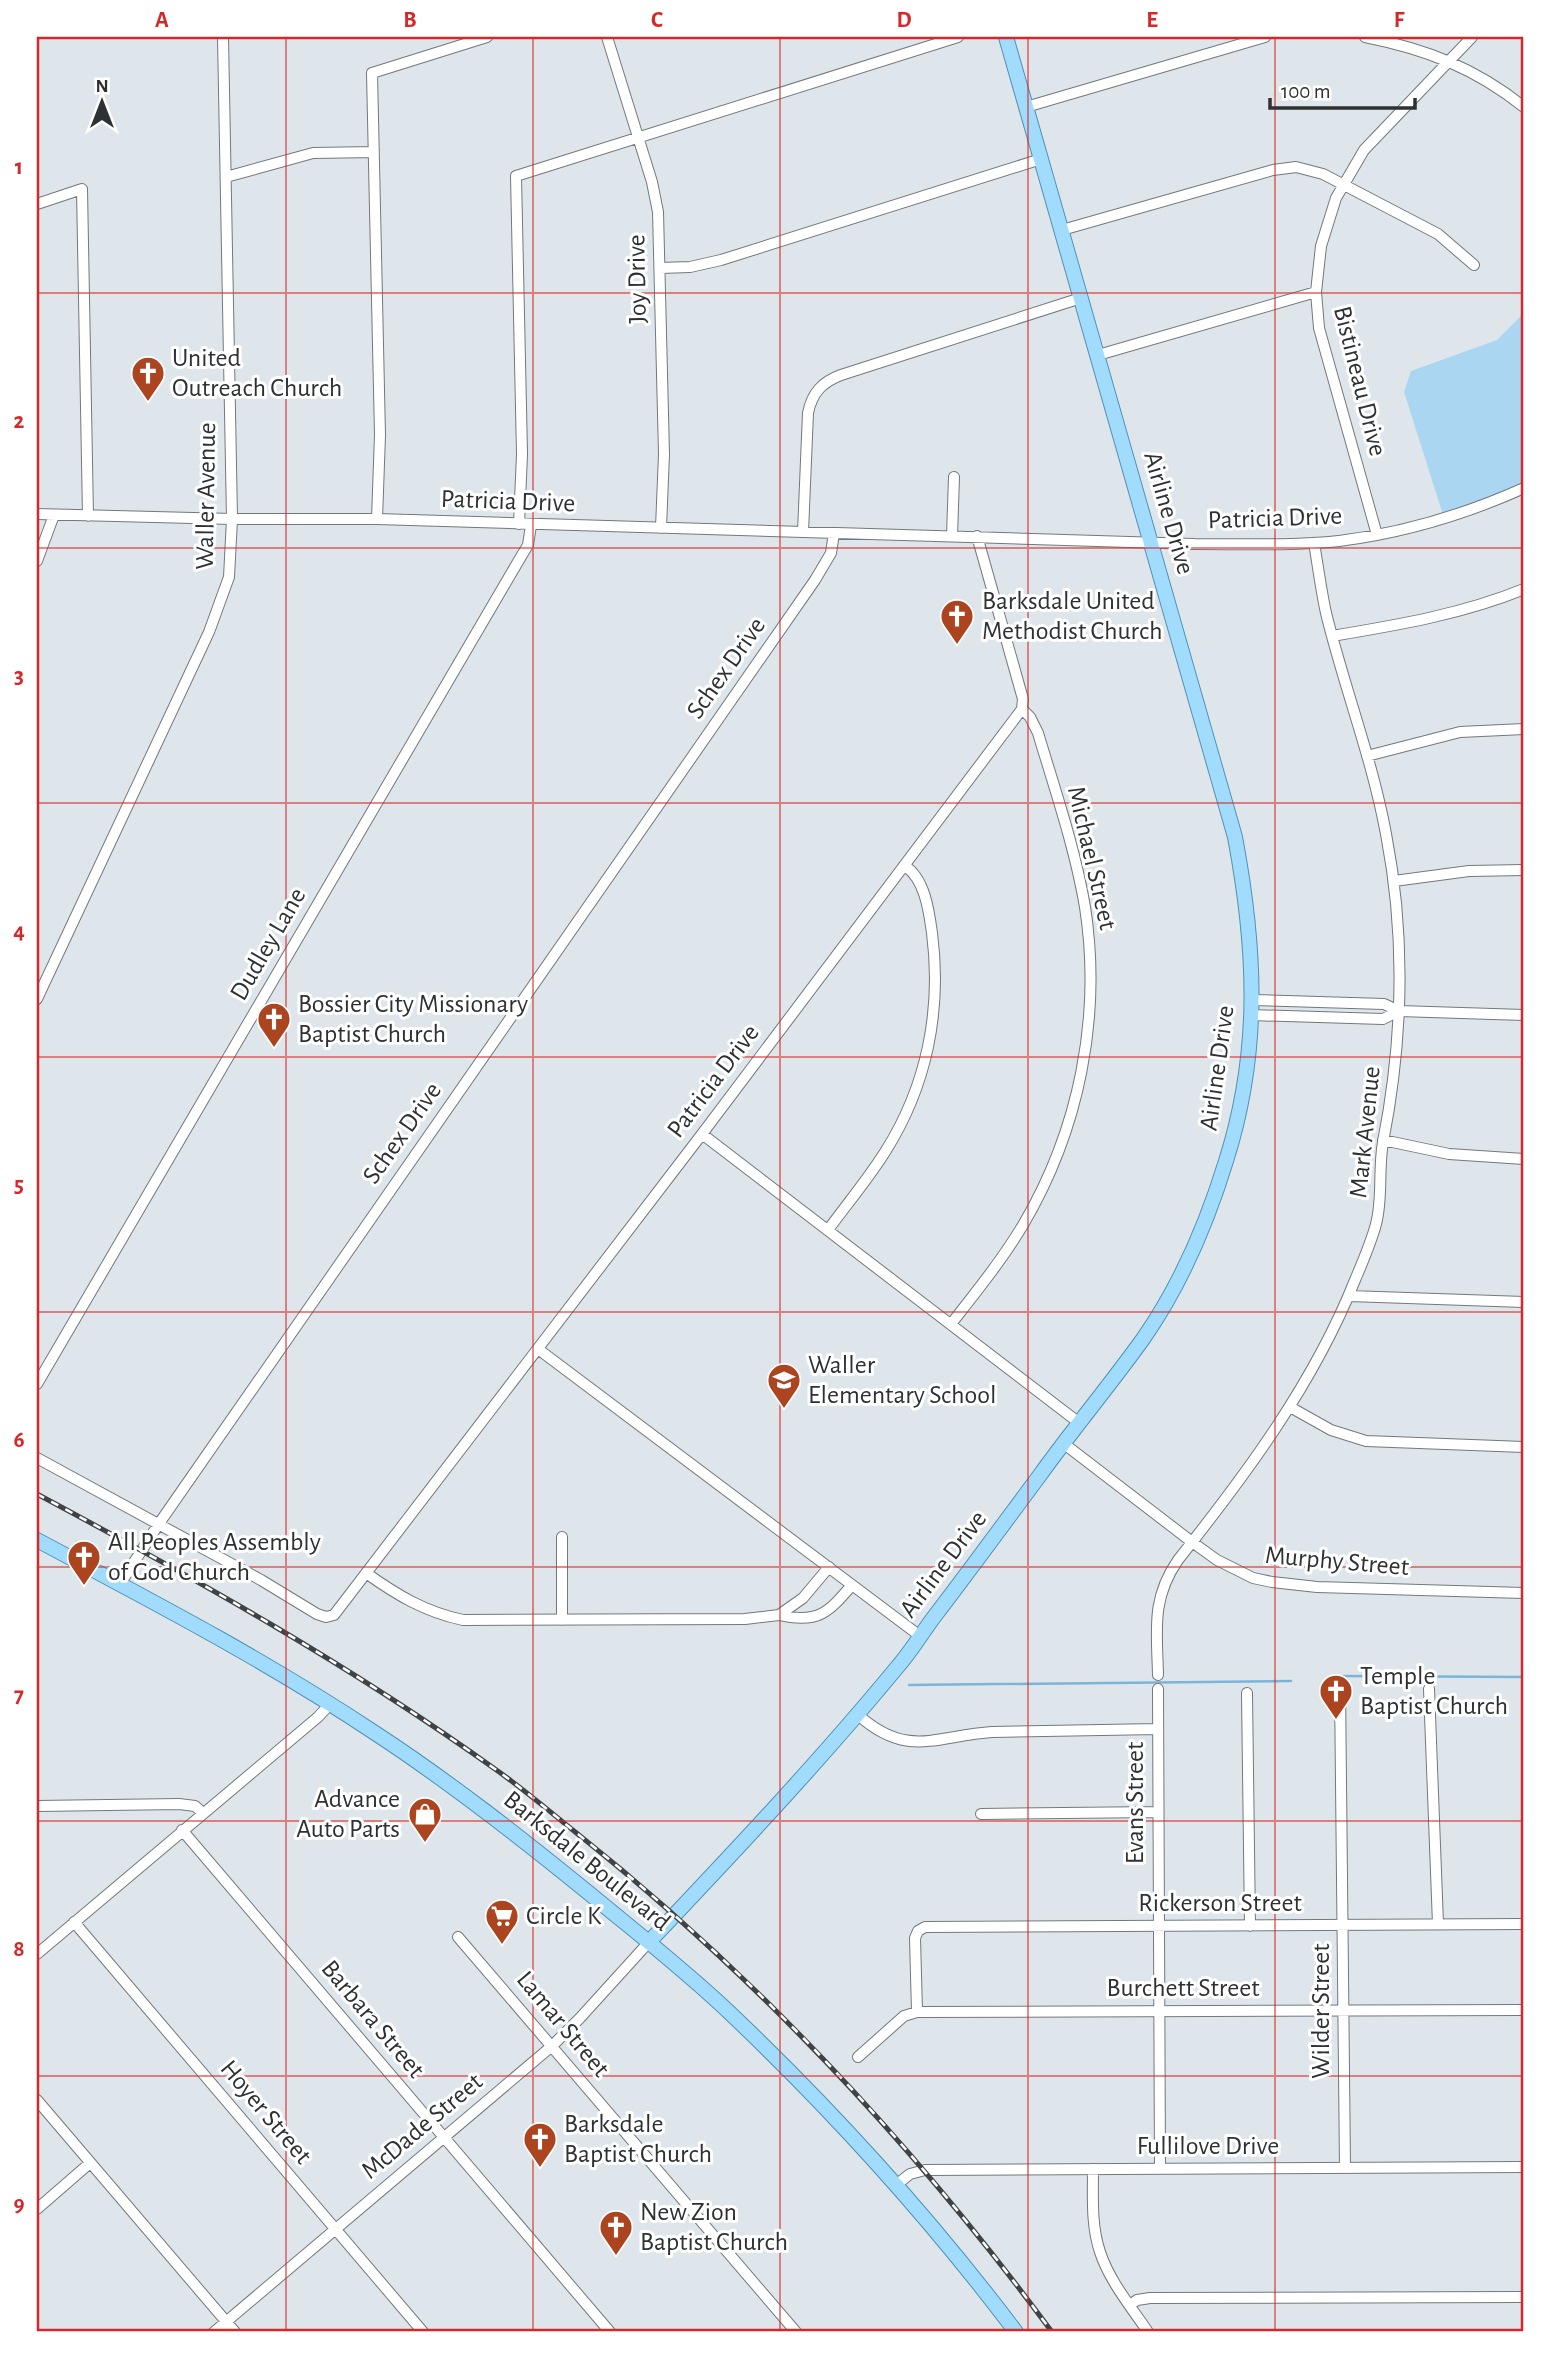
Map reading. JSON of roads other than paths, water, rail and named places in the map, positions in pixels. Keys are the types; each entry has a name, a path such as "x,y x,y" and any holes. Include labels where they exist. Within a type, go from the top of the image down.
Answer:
{"main road":[{"name":"Airline Drive","path":"649,1942 902,1661 1144,1337 1188,1260 1203,1225 1227,1158 1243,1090 1252,1008 1249,923 1235,837 1006,37"},
{"name":"Barksdale Boulevard","path":"37,1540 233,1646 416,1760 487,1811 649,1942 688,1974 772,2053 896,2185 1016,2332"}],"street":[{"name":"Waller Avenue","path":"37,999 218,613 229,578 232,519 223,37"},
{"path":"377,519 380,435 372,73 487,37"},
{"name":"Joy Drive","path":"607,37 639,137 656,202 664,454 661,528"},
{"path":"519,524 522,454 516,176 958,37"},
{"path":"1026,107 1265,37"},
{"path":"1365,37 1393,42 1449,60 1490,83 1524,107"},
{"name":"Bistineau Drive","path":"1377,535 1322,341 1317,292 1324,233 1342,184 1374,138 1472,37"},
{"path":"226,177 307,154 374,152"},
{"path":"660,268 690,267 721,260 1041,159"},
{"path":"1062,230 1286,167 1315,171 1342,184 1437,234 1474,265"},
{"path":"37,204 82,189 88,516"},
{"path":"1098,355 1317,292"},
{"path":"803,532 808,413 813,396 824,383 841,375 1081,298"},
{"path":"952,536 954,477"},
{"name":"Patricia Drive","path":"37,514 232,519 377,519 1274,544 1314,543 1377,535 1444,518 1524,488"},
{"path":"37,561 54,515"},
{"name":"Dudley Lane","path":"37,1384 528,545 531,525"},
{"name":"Schex Drive","path":"120,1584 158,1525 815,580 831,553 834,533"},
{"path":"977,536 1023,699 1022,709"},
{"name":"Mark Avenue","path":"1158,1675 1159,1597 1172,1569 1290,1407 1324,1349 1349,1296 1376,1224 1379,1164 1393,1091 1399,1011 1400,948 1394,881 1379,797 1332,636 1314,543"},
{"path":"1332,636 1439,616 1489,603 1524,589"},
{"name":"Patricia Drive","path":"158,1525 261,1580 314,1613 326,1617 336,1612 702,1134 1022,709"},
{"name":"Michael Street","path":"951,1324 1009,1247 1045,1185 1076,1098 1088,1032 1089,953 1081,888 1038,733 1030,717 1022,709"},
{"path":"1367,756 1460,732 1524,729"},
{"path":"828,1230 887,1150 916,1090 927,1053 935,1000 932,937 920,884 913,871 905,866"},
{"path":"1394,881 1486,870 1524,870"},
{"path":"1252,1008 1384,1004 1399,1011 1524,1015"},
{"path":"702,1134 1079,1422"},
{"path":"1383,1140 1449,1154 1524,1159"},
{"path":"1349,1296 1524,1302"},
{"path":"538,1349 920,1636"},
{"path":"1290,1407 1331,1430 1367,1441 1524,1447"},
{"name":"Murphy Street","path":"1063,1443 1192,1542 1237,1571 1272,1583 1317,1587 1524,1593"},
{"path":"37,1458 158,1525"},
{"path":"562,1537 562,1620"},
{"path":"779,1615 803,1598 829,1567"},
{"path":"366,1573 398,1595 440,1615 475,1621 745,1619 779,1615 800,1619 818,1617 834,1606 852,1585"},
{"name":"Wilder Street","path":"1340,1686 1345,2168"},
{"name":"Evans Street","path":"1158,1689 1160,2169"},
{"path":"1429,1689 1438,1924"},
{"path":"1248,1693 1250,1926"},
{"path":"37,1954 330,1704"},
{"path":"857,1714 891,1737 924,1743 965,1734 992,1732 1158,1730"},
{"path":"37,1806 179,1804 195,1806 203,1813"},
{"path":"981,1814 1158,1812"},
{"name":"Barbara Street","path":"182,1830 610,2332"},
{"name":"Hoyer Street","path":"74,1922 423,2332"},
{"name":"Rickerson Street","path":"917,2012 915,1938 918,1931 931,1927 1524,1924"},
{"name":"Lamar Street","path":"458,1937 796,2332"},
{"name":"McDade Street","path":"214,2332 552,2046 649,1942"},
{"name":"Burchett Street","path":"917,2012 1524,2010"},
{"path":"858,2057 904,2016 917,2012"},
{"path":"37,2100 234,2332"},
{"path":"37,2209 90,2163"},
{"name":"Fullilove Drive","path":"896,2185 910,2174 925,2170 1524,2167"},
{"path":"1093,2169 1093,2218 1099,2249 1109,2271 1148,2332"},
{"path":"1130,2305 1137,2300 1150,2298 1524,2297"}],"waterway":[{"path":"1344,1676 1524,1677"},
{"path":"909,1685 1291,1681"}],"railway":[{"path":"37,1494 213,1591 384,1694 505,1776 642,1887 707,1944 830,2066 945,2195 1052,2332"}],"place":[{"name":"United Outreach Church","path":"148,403"},
{"name":"Barksdale United Methodist Church","path":"957,646"},
{"name":"Bossier City Missionary Baptist Church","path":"274,1049"},
{"name":"Waller Elementary School","path":"784,1410"},
{"name":"All Peoples Assembly of God Church","path":"84,1587"},
{"name":"Temple Baptist Church","path":"1336,1721"},
{"name":"Advance Auto Parts","path":"425,1844"},
{"name":"Circle K","path":"502,1946"},
{"name":"Barksdale Baptist Church","path":"540,2169"},
{"name":"New Zion Baptist Church","path":"616,2257"}]}
